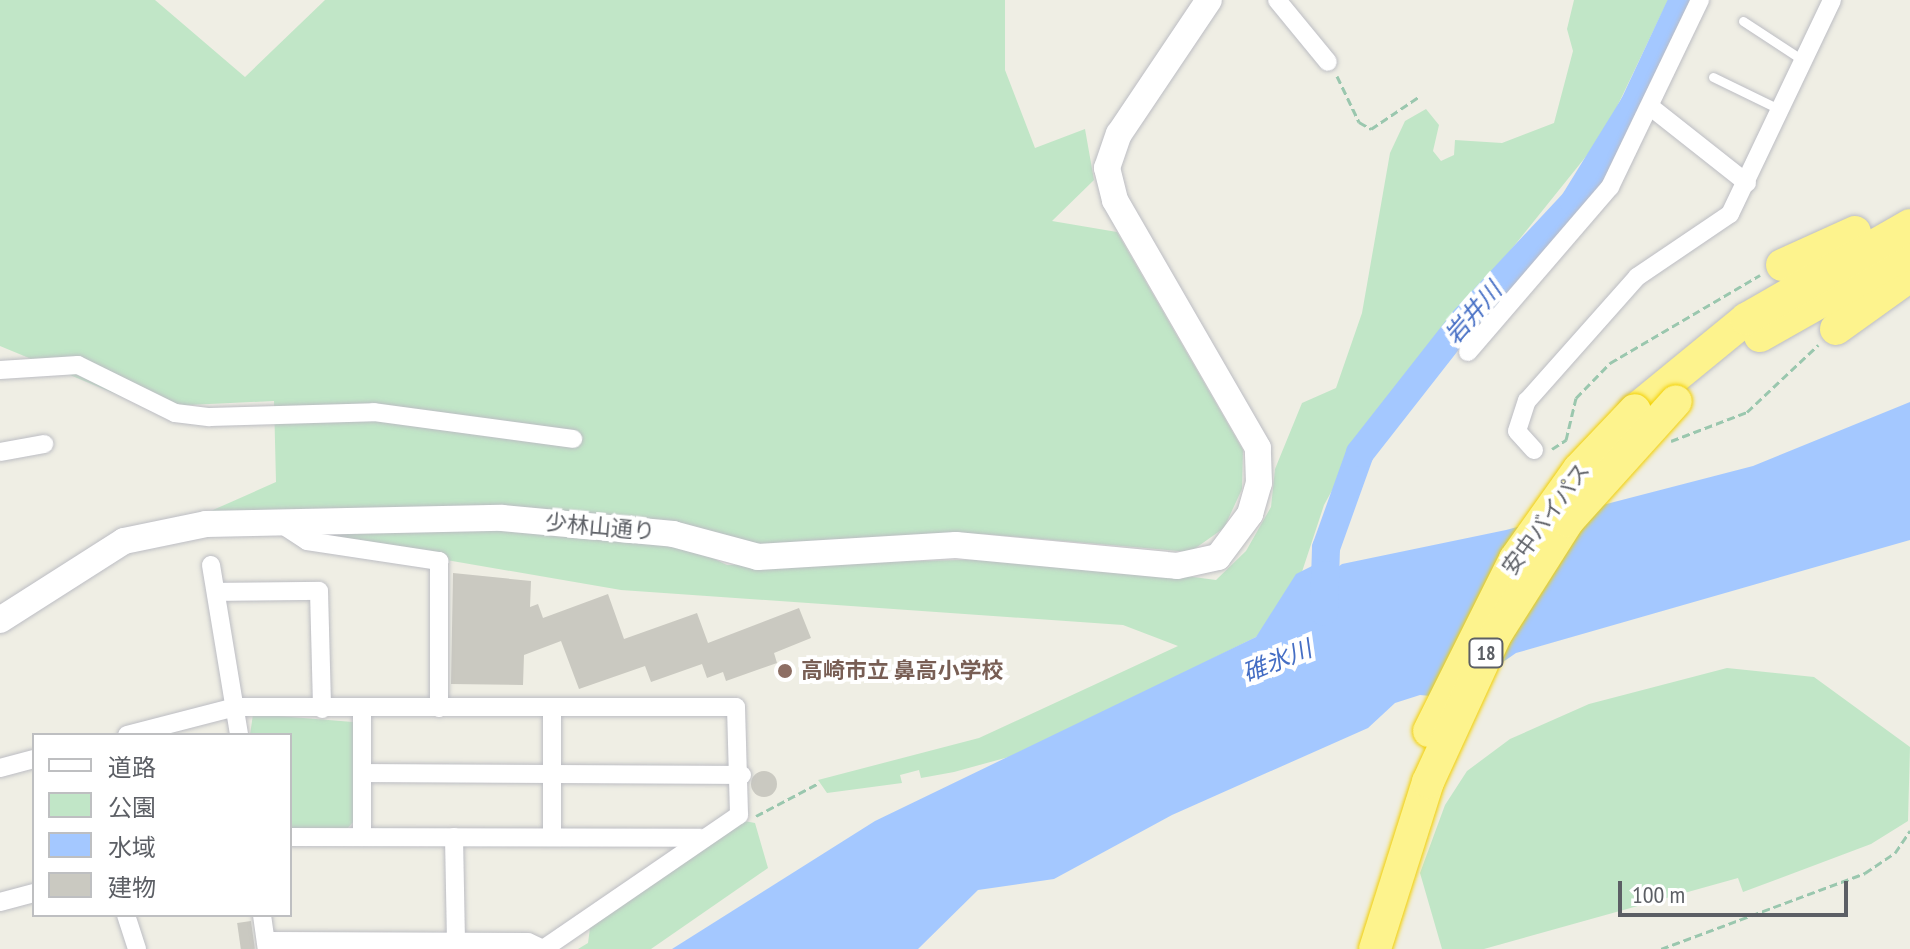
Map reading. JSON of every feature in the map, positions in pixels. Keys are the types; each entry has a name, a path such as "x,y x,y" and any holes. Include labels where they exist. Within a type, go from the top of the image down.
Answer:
{"highway":[{"path":"1782,265 1910,208"},
{"name":"安中バイパス","path":"1353,949 1422,749 1479,620 1543,517 1635,410 1746,319 1910,225"},
{"name":"安中バイパス","path":"1375,949 1428,782 1495,636 1568,521 1676,401 1754,339 1910,251"},
{"path":"1836,329 1910,276"}],"street":[{"name":"少林山通り","path":"0,620 144,532 281,524 502,518 673,534 758,557 956,545 1177,566 1218,557 1250,514 1259,483 1258,448 1115,200 1107,168 1119,134 1209,0"},
{"path":"1277,0 1328,62"},
{"path":"1468,352 1594,208 1652,108 1700,0"},
{"path":"1534,450 1517,431 1527,401 1637,277 1720,226 1747,183 1832,0"},
{"path":"1652,108 1747,183"},
{"path":"0,370 78,365 175,413 210,417 374,412 573,439"},
{"path":"0,452 44,444"},
{"path":"281,524 307,541 439,561 439,708"},
{"path":"211,565 239,733"},
{"path":"216,592 319,591 322,709"},
{"path":"135,733 235,707 552,711 736,707 742,775 739,815 700,838 543,949 456,941 266,945 262,917"},
{"path":"362,710 362,836"},
{"path":"552,711 552,835"},
{"path":"0,768 32,760"},
{"path":"364,773 742,775"},
{"path":"292,837 552,835 700,838"},
{"path":"454,837 456,941"},
{"path":"0,902 32,894"},
{"path":"127,917 137,949"}],"lane":[{"path":"1743,21 1804,61"},
{"path":"1713,77 1781,110"}],"path":[{"path":"1328,62 1359,122 1371,129 1420,96"},
{"path":"1534,450 1559,447 1572,425 1576,398 1610,363 1782,265"},
{"path":"1660,443 1747,412 1836,329"},
{"path":"1572,425 1580,434"},
{"path":"739,815 749,821 817,784"},
{"path":"1661,949 1876,867 1910,831"}],"green space":[{"path":"0,0 155,0 245,77 325,0 1005,0 1005,70 1035,148 1085,129 1094,180 1052,221 1117,232 1243,450 1242,489 1224,528 1190,552 983,534 761,548 204,514 276,482 274,401 147,407 0,346"},
{"path":"1574,0 1668,0 1604,134 1363,434 1324,505 1296,590 1256,637 1023,753 921,778 919,770 900,775 902,783 827,793 818,780 979,738 1178,646 1123,625 621,590 319,538 313,529 491,526 683,544 727,565 1051,558 1216,580 1246,551 1271,507 1275,469 1302,403 1336,388 1362,313 1390,153 1405,121 1426,109 1439,125 1433,151 1441,161 1454,155 1455,140 1502,143 1554,123 1573,51 1567,29"},
{"path":"1727,668 1814,677 1910,747 1908,821 1871,844 1743,892 1738,878 1484,949 1442,949 1420,873 1445,805 1467,771 1510,739 1589,704"},
{"path":"253,714 353,722 354,821 347,829 292,829 292,733 250,733"},
{"path":"739,820 755,823 768,868 651,949 578,949 588,943 590,928"}],"water":[{"name":"碓氷川","path":"1910,402 1910,540 1516,653 1451,698 1420,695 1395,703 1368,728 1172,815 1054,879 978,890 918,949 672,949 875,821 1256,637 1296,574 1314,565 1319,581 1342,564 1506,530 1753,466"}],"building":[{"path":"453,573 531,581 530,607 538,604 543,618 608,594 624,639 697,613 708,643 799,608 811,638 774,653 777,663 726,681 723,672 707,678 702,664 651,682 645,666 579,689 561,641 524,655 523,685 451,684"},
{"path":"764,771 773,775 777,784 773,793 764,797 755,793 751,784 755,775"},
{"path":"251,921 255,949 241,949 237,923"}],"waterway":[{"name":"岩井川","path":"1324,612 1326,548 1360,453 1465,319 1574,202 1634,105 1683,0"}],"place":[{"name":"高崎市立 鼻高小学校","path":"785,671"}]}
